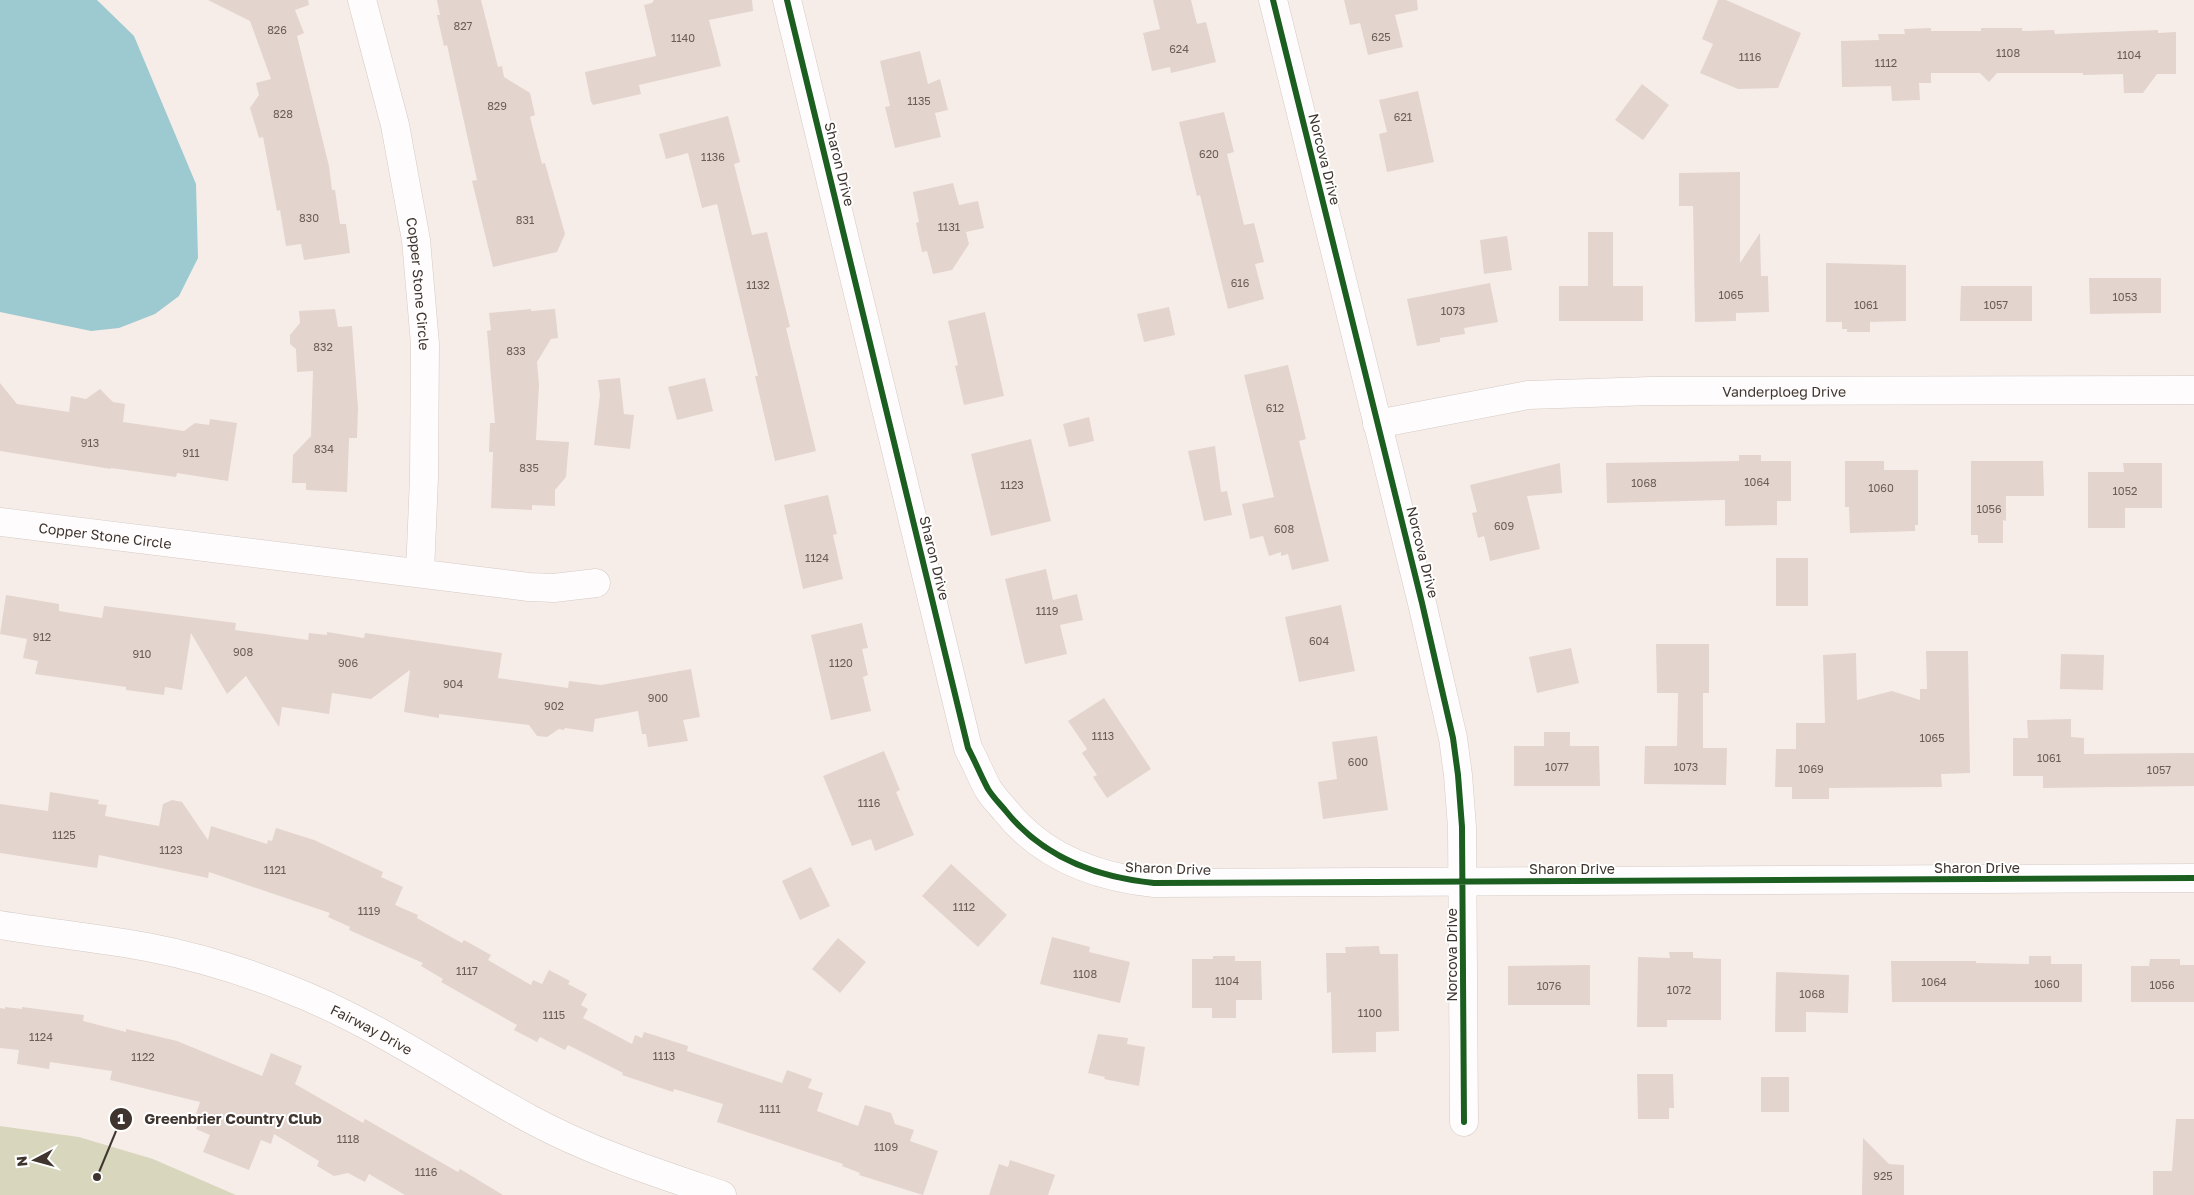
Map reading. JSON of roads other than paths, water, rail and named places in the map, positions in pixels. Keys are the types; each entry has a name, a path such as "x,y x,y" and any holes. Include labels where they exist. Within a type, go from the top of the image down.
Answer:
{"street":[{"name":"Copper Stone Circle","path":"362,0 395,125 416,240 426,344 424,478 420,572"},
{"name":"Sharon Drive","path":"787,0 968,748 989,790 1026,834 1059,857 1096,873 1123,880 1154,883 2194,878"},
{"name":"Norcova Drive","path":"1273,0 1422,602 1453,738 1462,827 1464,1122"},
{"name":"Vanderploeg Drive","path":"1378,424 1528,395 1651,391 2194,390"},
{"name":"Copper Stone Circle","path":"0,522 102,536 420,572 529,588 554,588 596,583"},
{"name":"Fairway Drive","path":"0,926 154,948 187,956 280,986 361,1022 531,1120 583,1145 629,1164 722,1195"}],"water":[{"path":"0,0 97,0 134,36 196,184 198,258 179,296 155,314 119,328 91,331 0,312"}],"place":[{"name":"Greenbrier Country Club","path":"97,1177"}]}
